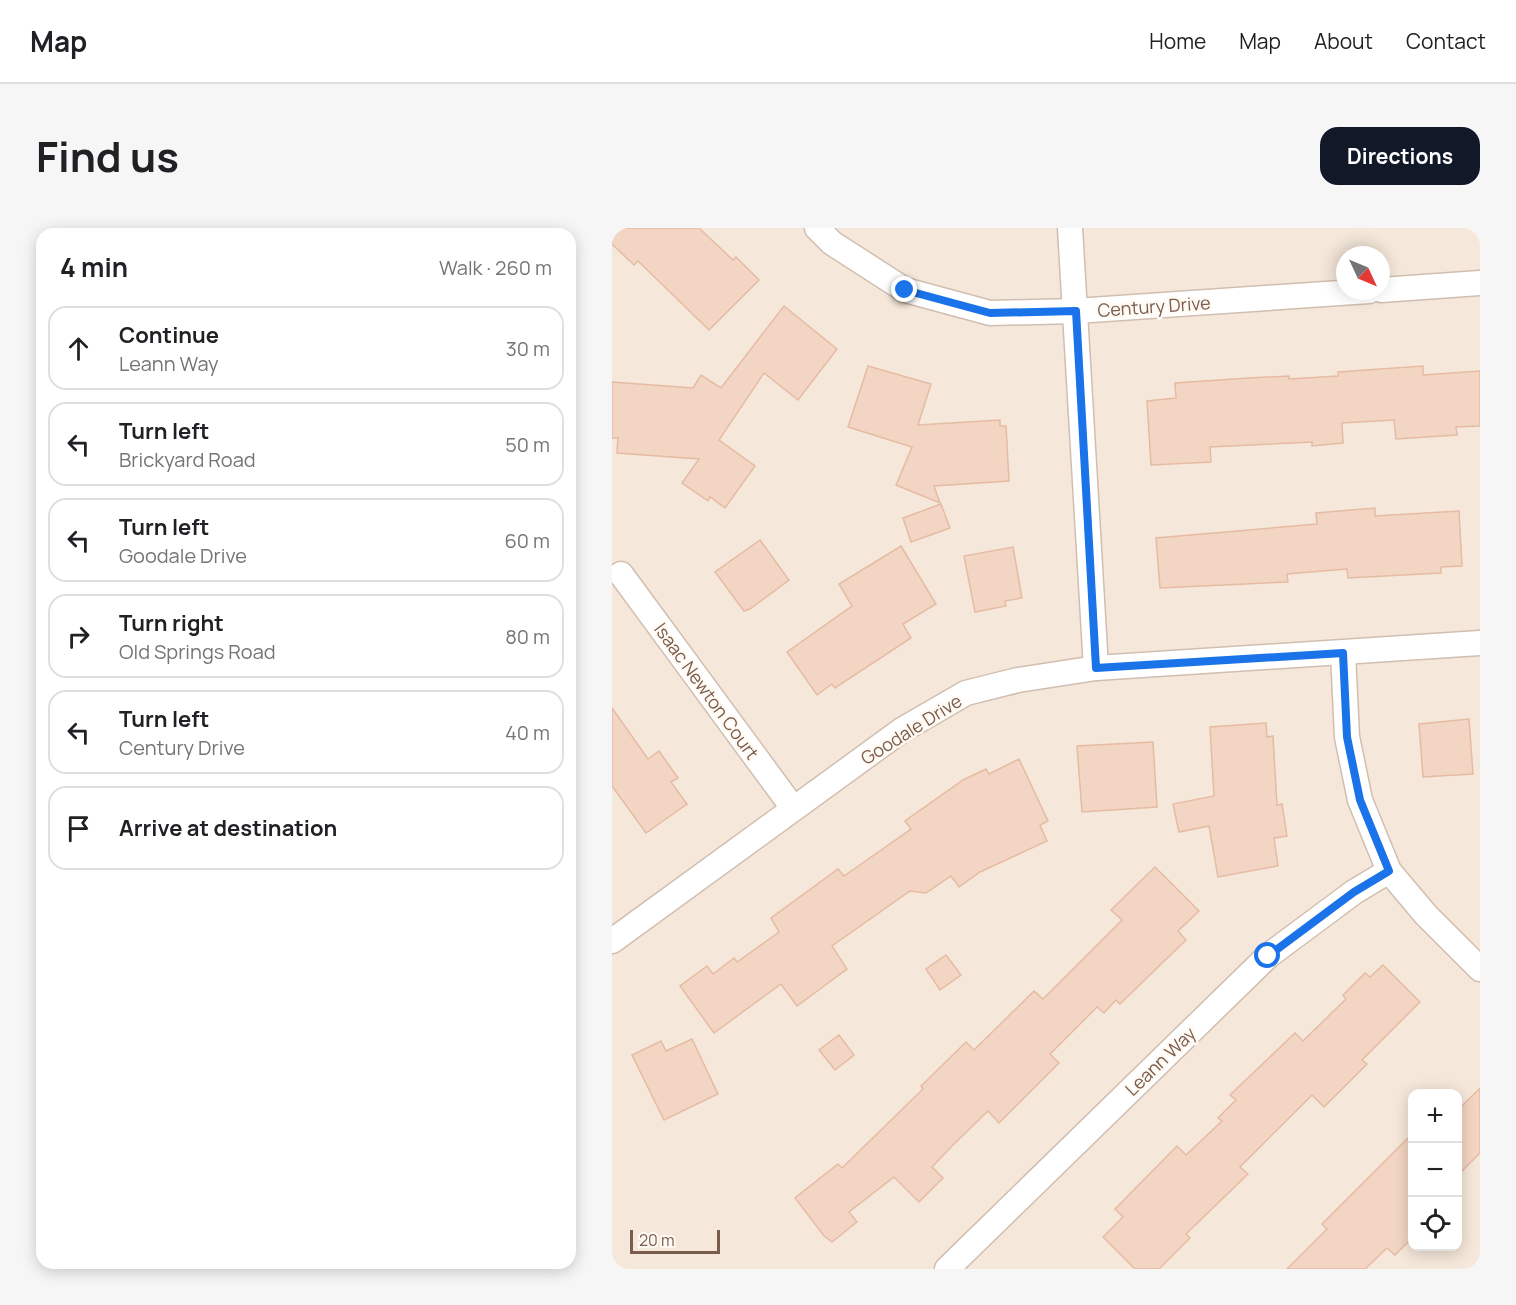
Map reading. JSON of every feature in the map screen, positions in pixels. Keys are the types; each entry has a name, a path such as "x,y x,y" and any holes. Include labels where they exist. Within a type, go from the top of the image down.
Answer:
{"street":[{"name":"Century Drive","path":"817,228 832,243 905,290 990,313 1076,311 1336,293"},
{"path":"1070,228 1096,668"},
{"path":"1390,289 1480,283"},
{"name":"Isaac Newton Court","path":"621,574 793,808"},
{"name":"Goodale Drive","path":"612,941 902,730 966,693 1018,680 1096,668 1480,643"},
{"path":"1343,653 1347,737 1360,800 1389,871 1426,915 1480,969"},
{"name":"Leann Way","path":"947,1269 1268,956 1354,892 1389,871"}],"shaded area":[{"path":"612,228 1480,228 1480,1269 612,1269"}],"building":[{"path":"612,228 699,228 733,260 736,257 759,280 709,330 638,261 634,265 612,244"},
{"path":"784,306 837,349 798,400 764,373 719,440 755,466 725,508 710,497 708,501 682,483 699,459 617,453 618,438 612,438 612,382 693,388 701,375 721,388"},
{"path":"868,366 931,384 918,425 1000,420 1000,426 1006,426 1009,481 934,486 940,503 896,485 912,447 848,427"},
{"path":"1423,366 1423,375 1480,371 1480,426 1456,427 1457,435 1396,439 1394,420 1342,423 1343,443 1312,446 1312,442 1210,447 1211,462 1151,465 1147,401 1176,398 1175,383 1289,376 1289,379 1338,376 1338,372"},
{"path":"941,504 950,528 911,542 903,518"},
{"path":"1375,508 1375,516 1459,511 1462,566 1441,567 1441,573 1348,578 1347,569 1287,574 1288,582 1160,588 1156,538 1317,524 1316,513"},
{"path":"760,540 789,580 744,611 715,572"},
{"path":"901,546 936,604 903,624 911,638 835,688 832,684 817,695 787,652 852,606 839,584"},
{"path":"1013,547 1022,598 1005,601 1006,606 975,612 964,556"},
{"path":"612,708 648,759 659,751 678,778 671,782 687,804 646,833 612,786"},
{"path":"1469,719 1473,774 1423,777 1419,724"},
{"path":"1266,723 1267,737 1273,736 1277,805 1282,804 1287,836 1274,838 1278,866 1218,877 1209,826 1179,832 1173,804 1214,796 1210,727"},
{"path":"1153,742 1157,807 1082,812 1077,746"},
{"path":"1019,759 1048,821 1040,825 1047,841 980,872 959,887 951,876 926,893 910,891 832,946 847,969 797,1006 781,984 714,1033 680,986 707,966 713,974 734,958 737,962 779,932 771,918 838,869 844,876 911,829 905,821 963,780 986,769 989,774"},
{"path":"1155,867 1199,911 1178,931 1186,940 1120,1004 1116,1000 1104,1013 1097,1007 1050,1054 1059,1063 999,1123 988,1111 953,1145 932,1167 943,1178 919,1202 894,1177 849,1212 857,1222 832,1242 824,1236 795,1198 838,1164 842,1168 923,1089 921,1086 966,1042 974,1050 1034,991 1043,999 1122,920 1111,910"},
{"path":"946,955 961,975 940,990 926,969"},
{"path":"1383,965 1420,1002 1362,1060 1367,1064 1324,1107 1312,1095 1240,1167 1248,1174 1186,1234 1190,1238 1159,1269 1135,1269 1103,1237 1123,1217 1115,1209 1177,1146 1186,1155 1222,1121 1218,1118 1236,1100 1230,1095 1295,1033 1303,1041 1346,999 1343,995 1365,973 1370,977"},
{"path":"839,1035 854,1055 835,1070 819,1050"},
{"path":"692,1039 718,1094 664,1120 632,1055 661,1041 666,1051"},
{"path":"1480,1088 1480,1153 1462,1171 1462,1143 1462,1106"},
{"path":"1408,1138 1408,1242 1395,1255 1387,1248 1365,1269 1287,1269 1327,1229 1322,1224"}],"route":[{"path":"905,290 990,313 1076,311 1096,668 1343,653 1347,737 1360,800 1389,871 1354,892 1268,956"}]}
